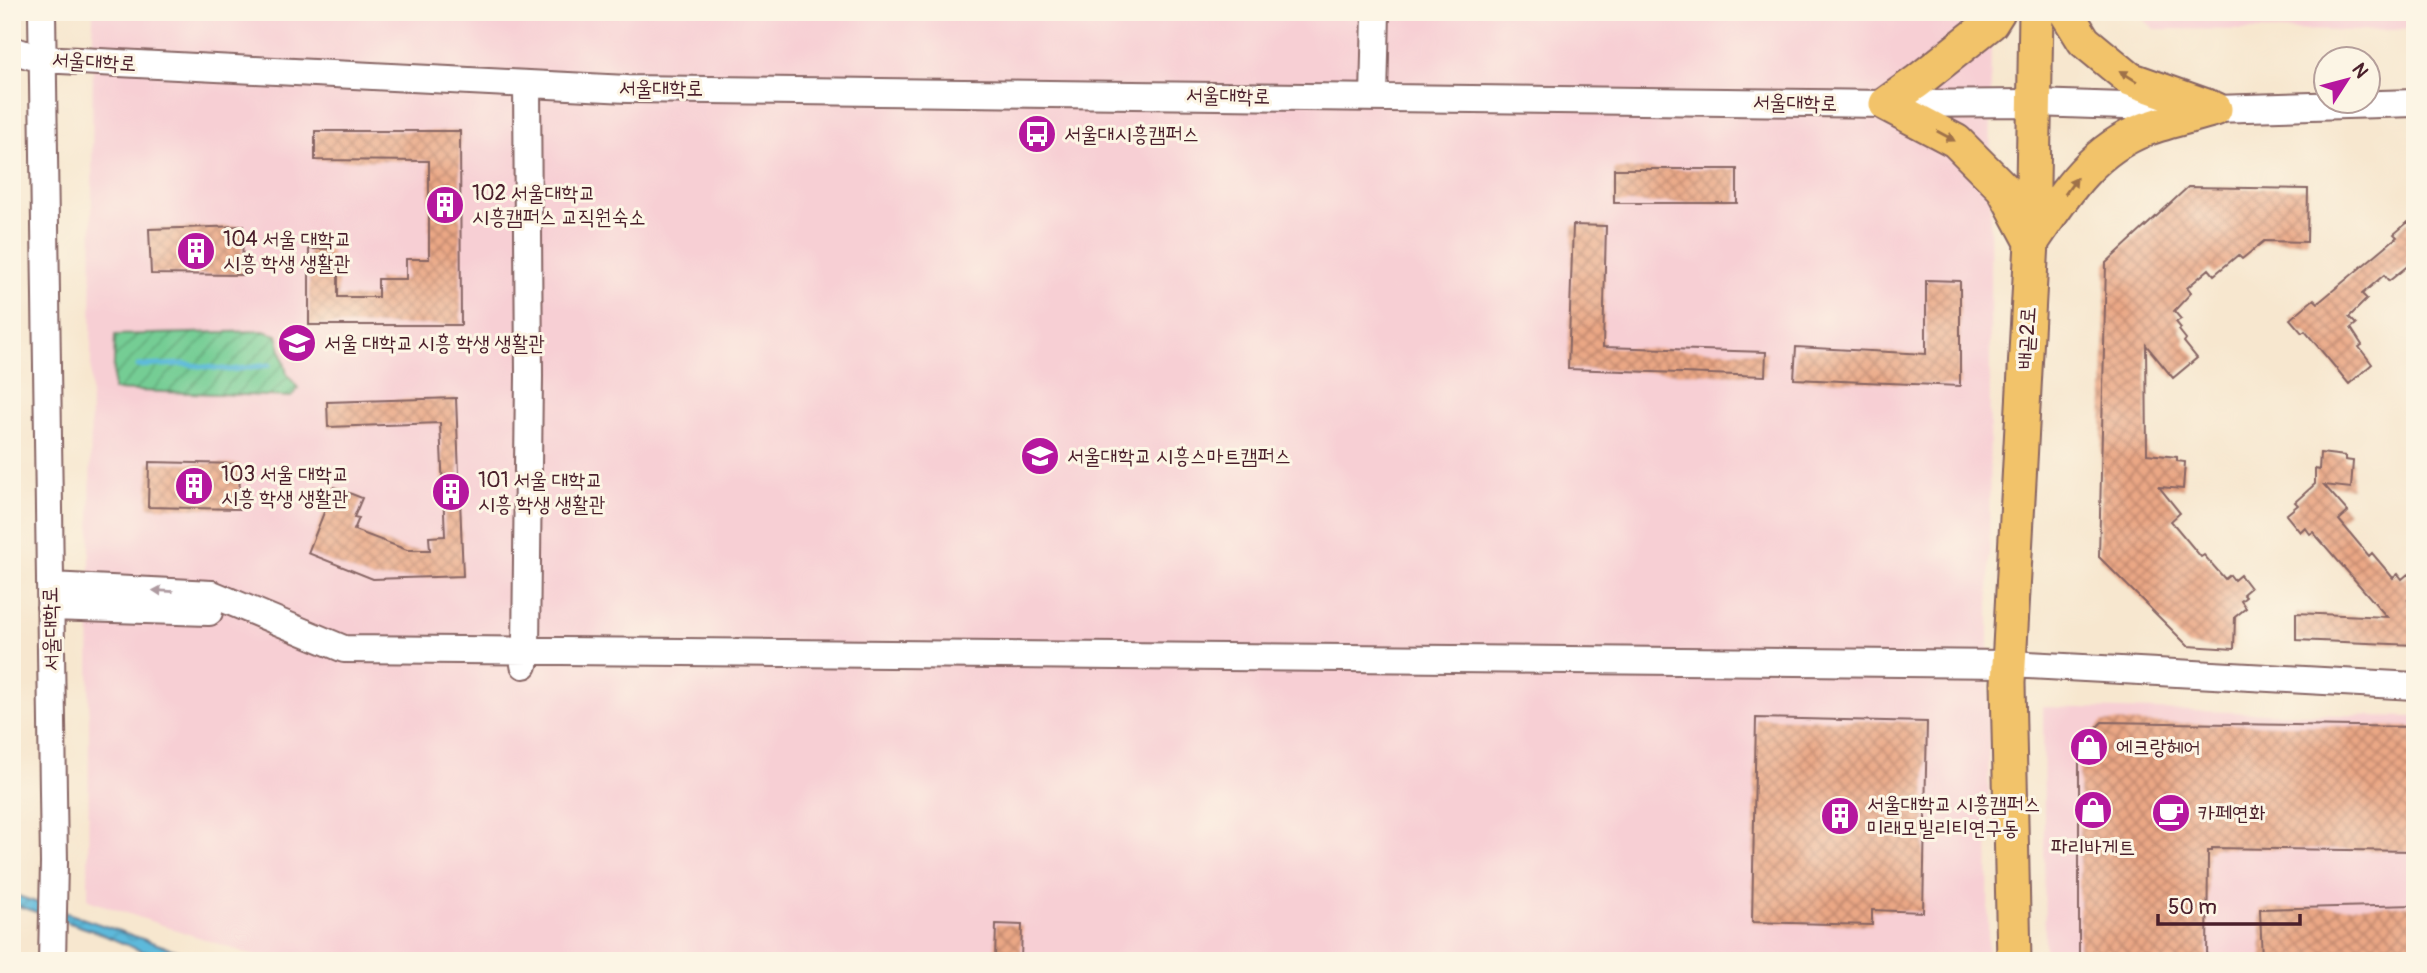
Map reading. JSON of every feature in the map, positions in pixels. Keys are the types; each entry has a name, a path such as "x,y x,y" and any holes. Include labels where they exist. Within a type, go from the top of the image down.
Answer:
{"main road":[{"path":"1998,12 1991,23 1886,104 1956,141 2003,188 2032,242 2078,176 2092,161 2145,129 2215,109"},
{"name":"배곧2로","path":"2014,961 2009,673 2032,242 2036,12"},
{"path":"2066,12 2084,41 2130,79 2215,109"}],"street":[{"path":"41,59 42,12"},
{"path":"1374,98 1376,12"},
{"name":"서울대학로","path":"12,50 41,59 627,89 1886,104 2034,103 2215,109 2415,103"},
{"name":"서울대학로","path":"41,59 54,863 52,961"},
{"path":"525,657 529,376 527,84"},
{"path":"50,596 207,611 335,662 525,657 2009,673 2415,686"}],"shaded area":[{"name":"서울대학교 시흥스마트캠퍼스","path":"93,12 1991,12 1988,961 269,961 88,900"},
{"path":"2136,12 2415,12 2415,29 2154,29"},
{"path":"2043,707 2415,717 2415,961 2045,961"}],"green space":[{"path":"263,331 277,335 287,374 298,388 291,397 113,390 115,335"}],"water":[{"path":"12,894 201,961 165,961 94,931 12,904"}],"building":[{"name":"102 서울대학교 시흥캠퍼스 교직원숙소","path":"315,131 460,131 461,325 309,325 309,249 331,249 332,265 338,265 338,297 378,297 378,279 406,279 406,259 429,259 429,161 315,160"},
{"path":"1614,169 1737,169 1737,203 1614,203"},
{"path":"2188,187 2308,189 2307,242 2264,241 2242,259 2238,255 2214,275 2209,269 2187,288 2191,293 2174,311 2181,319 2176,322 2186,339 2184,342 2197,358 2173,378 2146,345 2147,454 2177,457 2177,461 2185,462 2183,489 2159,487 2180,513 2171,521 2201,557 2204,555 2225,579 2230,575 2234,580 2240,575 2250,588 2243,594 2246,597 2241,601 2246,608 2235,617 2234,649 2188,646 2099,557 2106,263"},
{"path":"2408,222 2415,229 2415,260 2389,281 2384,275 2362,294 2367,299 2349,317 2356,324 2351,328 2362,345 2359,347 2372,364 2349,384 2305,331 2302,333 2290,319 2314,299 2318,303 2397,237 2394,234"},
{"path":"1573,225 1606,226 1603,347 1766,352 1765,376 1568,369"},
{"name":"104 서울 대학교 시흥 학생 생활관","path":"243,226 242,275 151,274 149,229"},
{"path":"1926,280 1960,281 1960,386 1794,379 1796,347 1926,354"},
{"name":"101 서울 대학교 시흥 학생 생활관","path":"456,398 463,576 373,579 308,553 334,487 362,498 354,517 359,518 354,530 407,550 430,550 429,537 445,536 440,423 328,427 327,402"},
{"path":"2320,453 2345,456 2345,460 2353,461 2351,488 2324,485 2348,512 2339,520 2369,556 2372,553 2393,578 2398,574 2402,579 2408,574 2415,583 2415,595 2408,600 2415,608 2415,645 2296,640 2296,613 2387,617 2313,532 2310,534 2305,527 2300,532 2286,515 2298,505 2295,502 2315,484 2315,469 2319,470"},
{"name":"103 서울 대학교 시흥 학생 생활관","path":"149,462 240,464 239,509 148,507"},
{"name":"서울대학교 시흥캠퍼스 미래모빌리티연구동","path":"1756,718 1927,722 1923,912 1872,910 1872,925 1752,922"},
{"path":"2102,722 2415,727 2415,851 2212,848 2212,851 2208,851 2207,961 2079,961 2079,745"},
{"path":"2415,905 2415,961 2262,961 2260,909"},
{"path":"996,924 1022,925 1021,961 995,961"}],"waterway":[{"path":"138,366 184,364 230,370 269,365"}],"place":[{"name":"서울대시흥캠퍼스","path":"1037,134"},
{"name":"102 서울대학교 시흥캠퍼스 교직원숙소","path":"445,205"},
{"name":"104 서울 대학교 시흥 학생 생활관","path":"196,251"},
{"name":"서울 대학교 시흥 학생 생활관","path":"297,343"},
{"name":"서울대학교 시흥스마트캠퍼스","path":"1040,456"},
{"name":"103 서울 대학교 시흥 학생 생활관","path":"194,486"},
{"name":"101 서울 대학교 시흥 학생 생활관","path":"451,492"},
{"name":"에크랑헤어","path":"2089,747"},
{"name":"파리바게트","path":"2093,810"},
{"name":"카페연화","path":"2171,813"},
{"name":"서울대학교 시흥캠퍼스 미래모빌리티연구동","path":"1840,816"}]}
